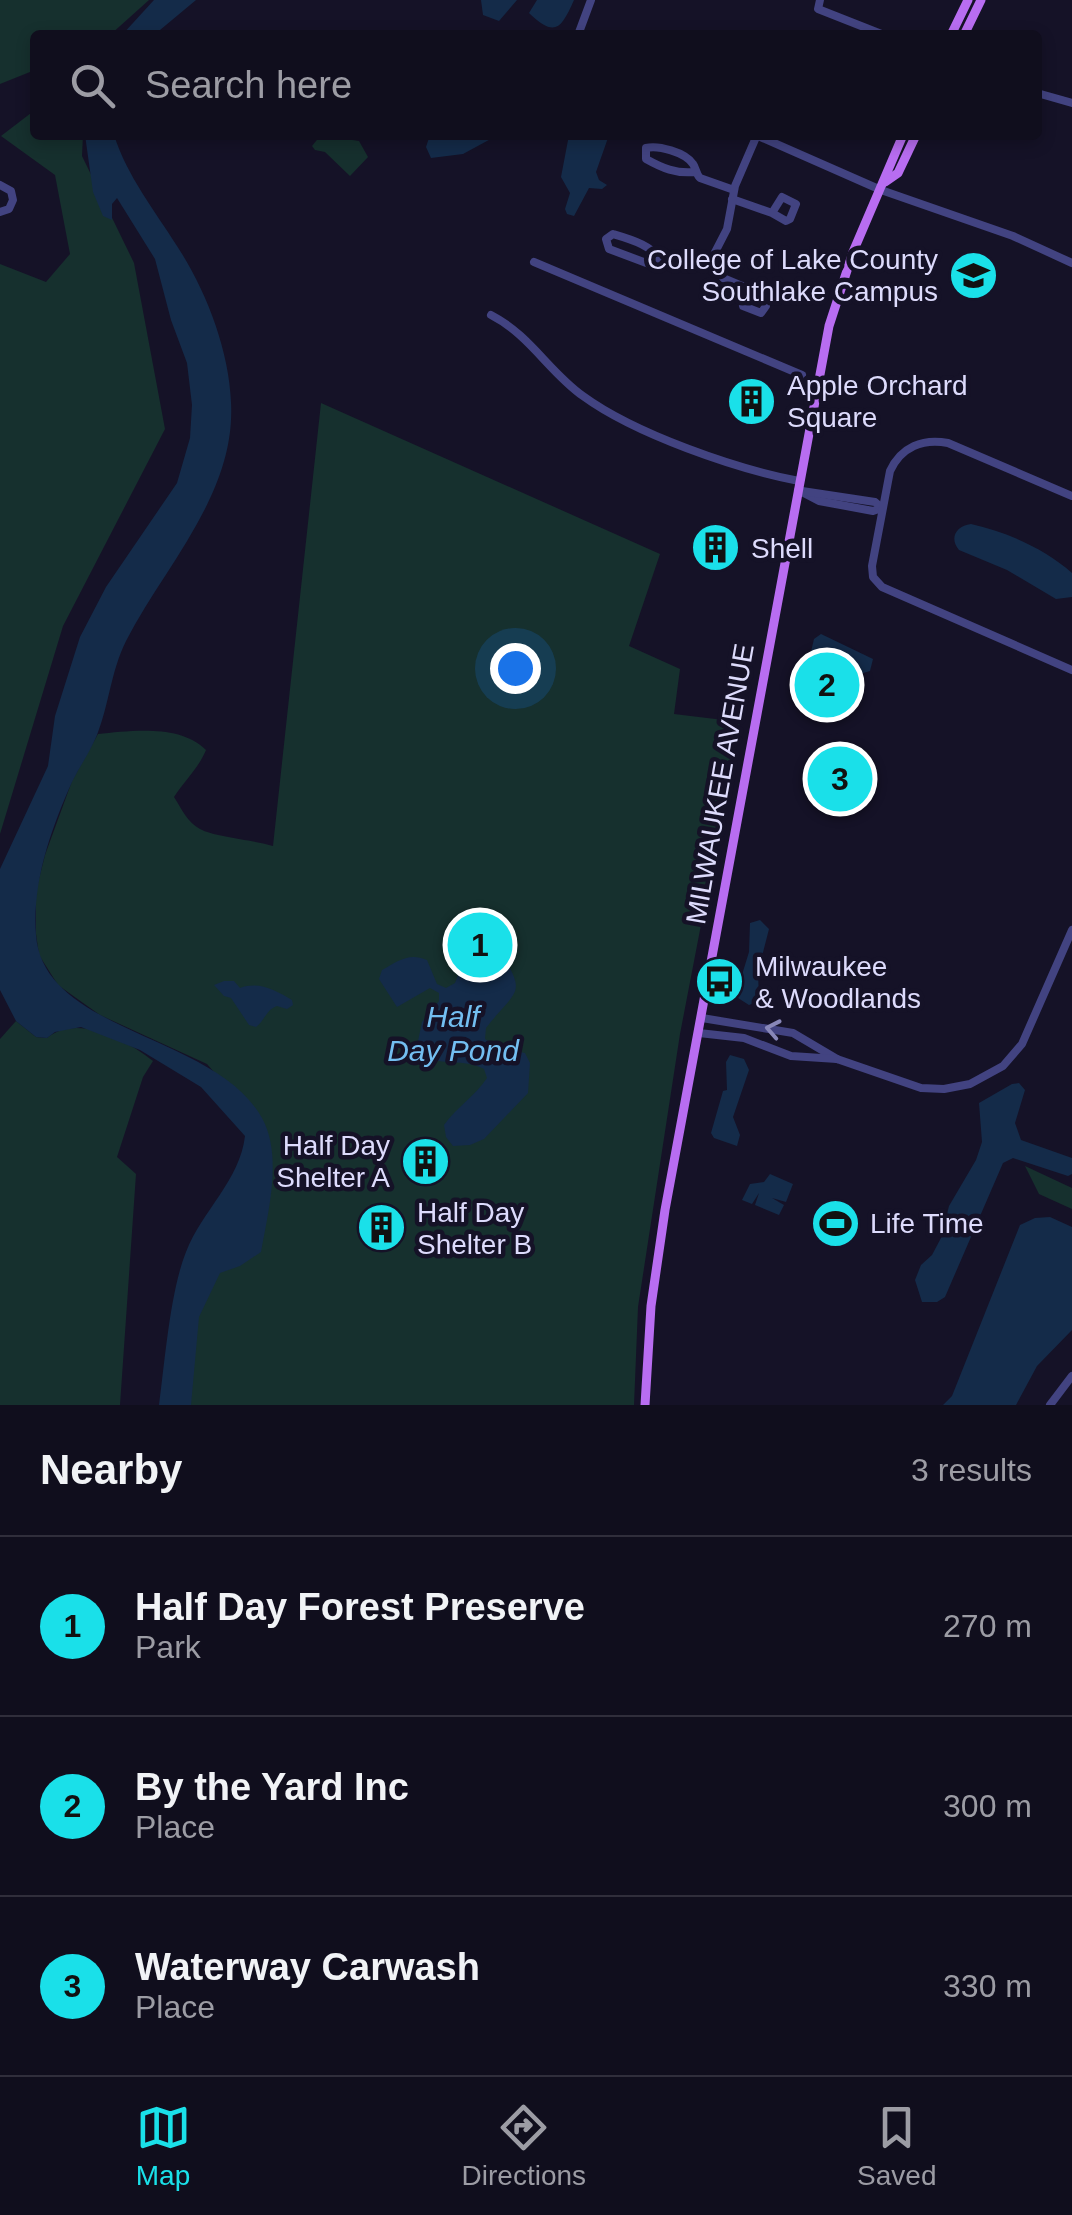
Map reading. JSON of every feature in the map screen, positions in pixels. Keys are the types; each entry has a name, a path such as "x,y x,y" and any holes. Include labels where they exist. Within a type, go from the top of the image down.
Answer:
{"main road":[{"path":"953,30 968,0"},
{"path":"966,30 981,0"},
{"name":"MILWAUKEE AVENUE","path":"645,1405 657,1256 829,326 852,252 901,140"},
{"name":"MILWAUKEE AVENUE","path":"883,186 898,173 914,140"}],"street":[{"path":"580,30 591,0"},
{"path":"819,4 874,30"},
{"path":"1042,94 1072,103"},
{"path":"711,260 727,229 733,194 755,140"},
{"path":"769,140 1072,263"},
{"path":"694,172 676,172 650,162 646,160 646,148 652,146 676,154 693,164 700,178 772,213"},
{"path":"0,185 12,191 14,200 9,209 0,212"},
{"path":"662,263 652,249 614,234 606,239 609,250 649,264 711,260"},
{"path":"711,260 718,274 742,286"},
{"path":"534,262 802,375"},
{"path":"491,315 513,327 572,387 611,414 798,486 819,501 874,511 882,508"},
{"path":"1072,496 948,443 931,441 916,445 898,457 888,478 872,566 873,577 882,588 1072,670"},
{"path":"702,1018 793,1033 837,1060 907,1085 931,1089 957,1087 993,1073 1016,1053 1072,930"},
{"path":"700,1033 744,1038 792,1056 837,1060"},
{"path":"1050,1405 1072,1376"}],"green space":[{"path":"0,0 149,0 116,30 30,30 30,72 0,84"},
{"path":"30,114 30,140 83,140 82,156 134,263 165,429 63,626 0,834 0,264 46,282 70,254 55,175 1,136"},
{"path":"317,140 359,141 368,157 350,176 325,152 312,146"},
{"path":"321,403 660,554 629,646 680,669 674,714 740,722 680,1034 638,1307 634,1405 183,1405 185,1342 256,1159 246,1109 207,1064 100,1015 58,985 39,955 36,891 45,855 72,781 98,734 155,731 195,742 206,750 174,797 185,815 206,832 273,846"},
{"path":"16,1021 36,1037 47,1038 73,1028 101,1032 153,1061 143,1077 117,1157 136,1174 120,1405 0,1405 0,1039"},
{"path":"1025,1166 1072,1188 1072,1209 1039,1194"}],"water":[{"path":"154,0 196,0 160,30 127,30"},
{"path":"481,0 517,0 499,21 483,15"},
{"path":"537,0 574,0 561,23 551,28 529,13"},
{"path":"86,140 116,140 134,179 188,263 206,301 221,341 231,402 230,436 222,467 195,528 121,652 97,735 72,782 50,837 36,915 36,935 46,968 68,993 98,1014 208,1068 239,1090 262,1118 268,1133 272,1184 261,1252 220,1273 199,1317 191,1405 159,1405 176,1287 186,1252 236,1167 245,1136 201,1087 140,1050 81,1027 55,1032 47,1038 36,1037 16,1021 0,990 0,869 48,766 55,716 80,637 106,587 177,483 190,438 192,405 187,363 155,259 117,198 112,204 112,220 103,216 93,192"},
{"path":"428,140 489,140 463,154 431,158 426,147"},
{"path":"568,140 607,140 596,172 607,185 602,189 589,188 574,216 565,209 570,193 561,177"},
{"path":"971,524 1050,556 1072,573 1072,597 1056,599 1007,570 959,550 956,533"},
{"path":"821,634 873,659 870,671 860,674 814,661 810,656 814,639"},
{"path":"760,920 769,929 758,972 759,1001 749,1005 738,998 737,991 749,952 750,923"},
{"name":"Half Day Pond","path":"483,943 497,947 516,984 512,998 486,1028 485,1039 497,1047 525,1053 530,1063 528,1093 484,1139 453,1146 444,1125 487,1078 484,1069 428,1059 418,1041 422,1022 439,1001 439,993 430,988 397,1007 379,979 382,970 415,957 427,960 437,984 446,988 455,983 469,947"},
{"path":"234,981 240,988 267,988 292,1000 293,1005 287,1009 277,1006 256,1027 249,1025 231,998 214,985"},
{"path":"730,1055 744,1059 749,1070 733,1117 740,1135 737,1146 714,1138 711,1133 723,1091 727,1090 726,1062"},
{"path":"1019,1083 1025,1090 1015,1123 1021,1140 1072,1158 1072,1174 1013,1158 1003,1163 945,1297 937,1302 922,1302 915,1280 941,1238 949,1206 982,1142 979,1103"},
{"path":"770,1174 793,1184 786,1202 772,1198 784,1205 779,1215 755,1205 759,1193 752,1204 742,1200 750,1184 764,1182"},
{"path":"1050,1217 1072,1227 1072,1330 1037,1366 1016,1405 943,1405 952,1396 1020,1225"}],"place":[{"name":"College of Lake County Southlake Campus","path":"973,275"},
{"name":"Apple Orchard Square","path":"752,401"},
{"name":"Shell","path":"716,548"},
{"name":"By the Yard Inc","path":"827,685"},
{"name":"Waterway Carwash","path":"840,779"},
{"name":"Half Day Forest Preserve","path":"480,945"},
{"name":"Milwaukee & Woodlands","path":"720,982"},
{"name":"Half Day Shelter A","path":"425,1161"},
{"name":"Life Time","path":"835,1223"},
{"name":"Half Day Shelter B","path":"382,1228"}]}
